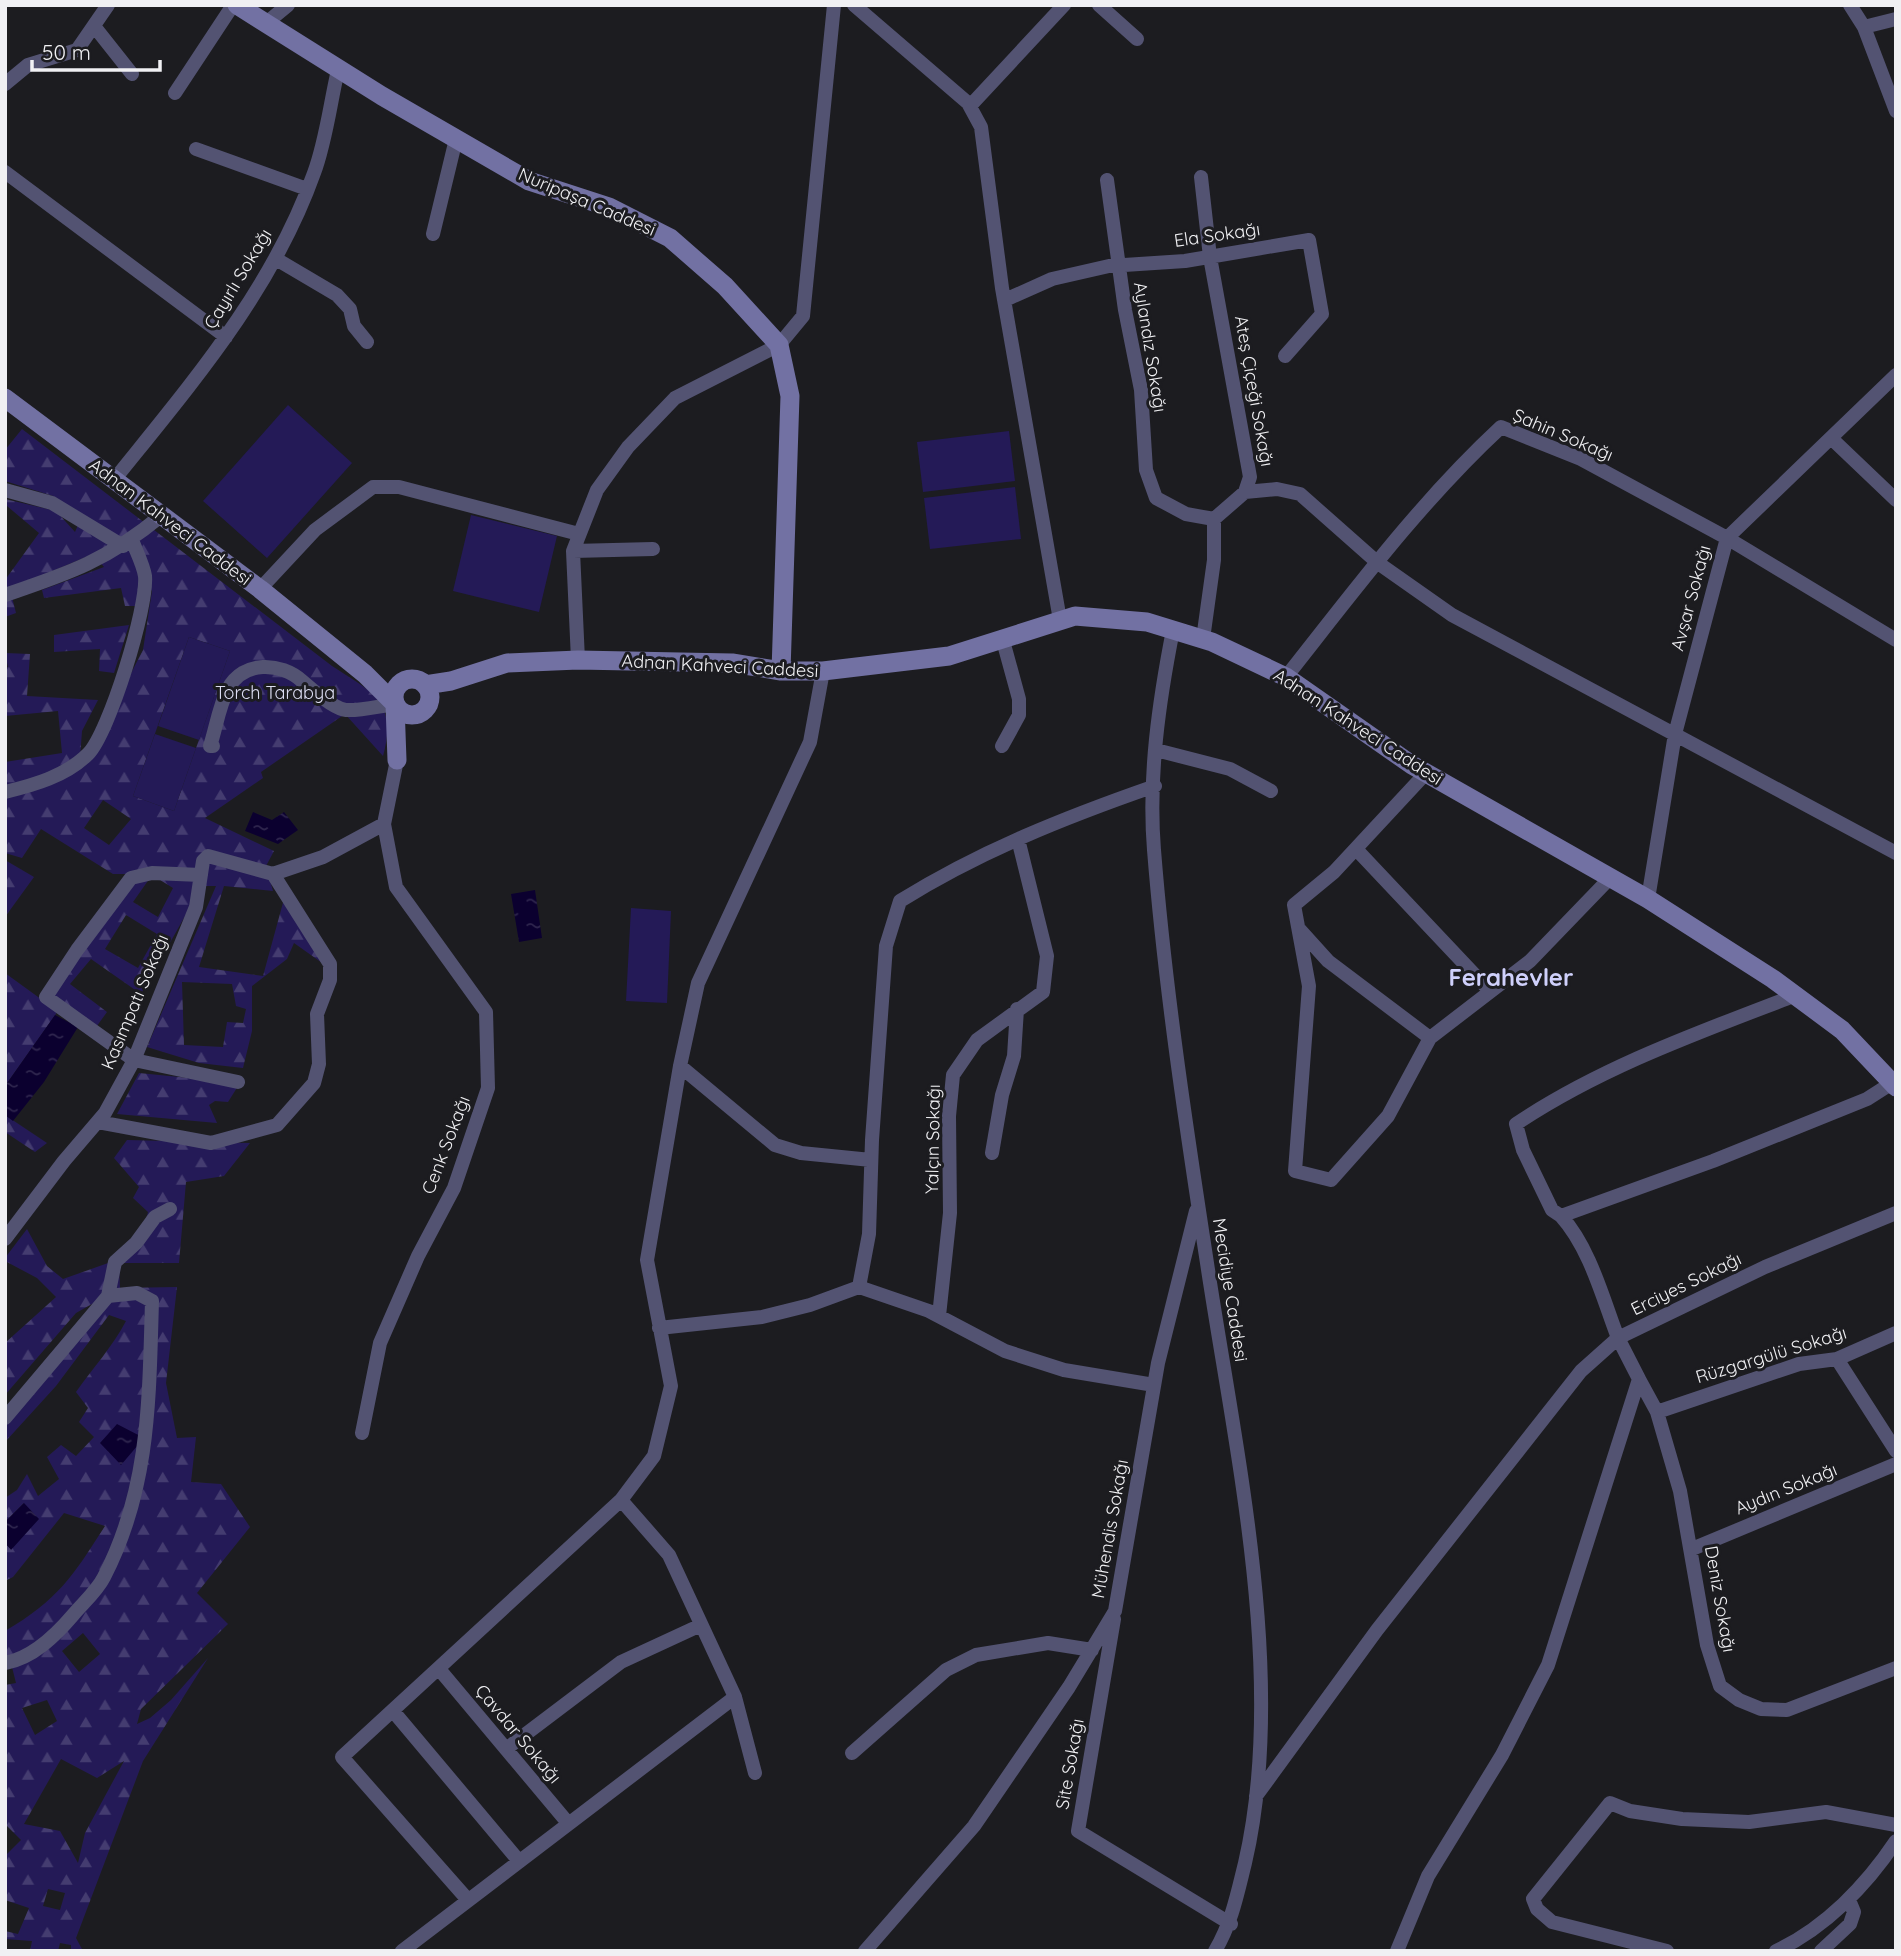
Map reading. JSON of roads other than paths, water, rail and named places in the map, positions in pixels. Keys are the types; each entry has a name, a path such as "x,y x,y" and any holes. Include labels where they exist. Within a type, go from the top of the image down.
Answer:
{"main road":[{"name":"Nuripaşa Caddesi","path":"235,5 338,70 529,181 609,207 670,238 725,286 779,345"},
{"path":"779,345 790,396 781,671"},
{"name":"Adnan Kahveci Caddesi","path":"5,398 260,589 396,699"},
{"name":"Adnan Kahveci Caddesi","path":"428,691 507,663 578,660 732,663 781,671 822,671 949,656 1075,615 1147,622 1203,639 1286,677 1426,773 1648,899 1796,995 1842,1030 1894,1085"},
{"path":"414,678 428,691 428,706 419,714 397,760 396,699 414,678"},
{"path":"396,699 406,715 419,714"}],"street":[{"path":"5,84 28,65 77,50 108,5"},
{"path":"175,93 235,5"},
{"path":"265,24 288,5"},
{"path":"578,660 573,551 597,490 628,447 675,398 779,345 803,316 834,5"},
{"path":"854,5 970,106 981,127 1004,300 1059,620"},
{"path":"970,106 1064,5"},
{"path":"1099,5 1137,39"},
{"path":"1850,5 1864,27 1896,111"},
{"path":"1864,27 1896,19"},
{"path":"94,26 132,74"},
{"name":"Çayırlı Sokağı","path":"114,480 226,337 276,259 314,172 338,70"},
{"path":"432,234 456,139"},
{"path":"196,149 307,190"},
{"path":"5,172 226,337"},
{"name":"Ateş Çiçeği Sokağı","path":"1201,177 1210,257 1250,477 1245,492 1214,519"},
{"name":"Aylandız Sokağı","path":"1107,180 1118,266 1141,390 1146,470 1156,498 1186,514 1214,519"},
{"name":"Ela Sokağı","path":"1004,300 1052,279 1118,266 1210,257 1309,240 1322,314 1285,356"},
{"path":"276,259 337,295 350,309 354,326 367,342"},
{"name":"Avşar Sokağı","path":"1648,899 1675,734 1727,538 1896,375"},
{"name":"Şahin Sokağı","path":"1286,677 1459,466 1501,427 1581,459 1727,538 1896,640"},
{"path":"1830,438 1896,500"},
{"path":"260,589 315,530 373,487 399,487 579,534"},
{"path":"1245,492 1277,489 1300,494 1378,563 1452,614 1896,853"},
{"path":"5,490 52,503 127,543 145,574 144,606 113,700 90,752 67,771 33,785 5,792"},
{"path":"5,595 79,570 127,543 162,515"},
{"path":"1203,639 1214,560 1214,519"},
{"path":"573,551 653,549"},
{"name":"Mecidiye Caddesi","path":"1173,630 1157,713 1153,846 1198,1205 1252,1564 1262,1712 1253,1828 1231,1924 1215,1951"},
{"path":"1002,637 1019,699 1019,715 1002,746"},
{"path":"212,746 228,689 234,680 252,669 270,666 284,669 314,694 344,710 396,699"},
{"path":"468,1900 342,1757 621,1500 654,1456 671,1386 647,1260 680,1066 698,983 810,743 822,671"},
{"path":"1156,750 1230,769 1271,791"},
{"name":"Cenk Sokağı","path":"362,1433 380,1343 418,1256 454,1188 488,1088 486,1012 396,887 384,824 397,760"},
{"path":"1426,773 1334,873 1294,905 1309,986 1296,1171 1331,1180 1388,1116 1430,1038 1530,961 1611,877"},
{"path":"859,1287 869,1234 871,1160 886,946 900,901 937,877 1052,822 1155,786"},
{"path":"238,1082 134,1060 46,997 131,878 152,873 201,876 203,861 208,856 273,874 323,857 384,824"},
{"name":"Yalçın Sokağı","path":"939,1316 950,1213 949,1116 953,1075 977,1040 1043,992 1048,956 1018,839"},
{"path":"1356,849 1489,990"},
{"path":"98,1122 211,1143 277,1125 314,1083 320,1063 317,1014 330,980 330,964 273,874"},
{"name":"Kasımpatı Sokağı","path":"5,1239 64,1161 98,1122 134,1060 196,907 201,876"},
{"path":"1298,928 1328,961 1430,1038"},
{"name":"Erciyes Sokağı","path":"1796,995 1713,1027 1561,1093 1516,1124 1523,1150 1552,1210 1571,1227 1598,1284 1618,1338 1765,1267 1896,1213"},
{"path":"992,1153 1002,1095 1014,1056 1017,1009"},
{"path":"680,1066 775,1145 801,1153 871,1160"},
{"path":"1561,1216 1713,1161 1867,1100 1894,1085"},
{"name":"Mühendis Sokağı","path":"865,1951 974,1826 1092,1650 1115,1611 1154,1385 1198,1205"},
{"path":"5,1418 108,1296 115,1262 136,1243 155,1217 170,1209"},
{"path":"659,1328 762,1317 810,1305 859,1287 939,1316 1006,1351 1064,1370 1154,1385"},
{"path":"5,1663 17,1661 54,1637 103,1580 137,1496 149,1421 152,1301 137,1293 108,1296"},
{"name":"Rüzgargülü Sokağı","path":"1657,1412 1798,1364 1837,1359 1896,1333"},
{"path":"1255,1797 1377,1630 1581,1371 1618,1338"},
{"name":"Deniz Sokağı","path":"1618,1338 1657,1412 1680,1491 1707,1645 1720,1686 1739,1700 1760,1709 1787,1710 1896,1668"},
{"path":"1837,1359 1896,1451"},
{"path":"1397,1951 1428,1876 1502,1755 1548,1665 1639,1379"},
{"name":"Aydın Sokağı","path":"1692,1549 1896,1464"},
{"path":"621,1500 669,1555 735,1697 755,1773"},
{"name":"Site Sokağı","path":"1115,1611 1078,1831 1231,1924"},
{"path":"506,1749 621,1662 701,1625"},
{"path":"852,1753 946,1670 976,1655 1048,1643 1092,1650"},
{"name":"Çavdar Sokağı","path":"439,1669 568,1823"},
{"path":"402,1951 735,1697"},
{"path":"393,1712 519,1861"},
{"path":"1667,1951 1552,1922 1537,1909 1533,1899 1610,1803 1630,1811 1682,1819 1749,1822 1826,1812 1896,1825"},
{"path":"1776,1951 1797,1941 1849,1900 1896,1841"},
{"path":"1821,1951 1850,1924 1854,1912 1849,1900"}],"water":[{"path":"253,812 272,820 284,812 298,830 278,844 245,831"},
{"path":"535,890 542,938 519,942 511,894"},
{"path":"55,1015 78,1027 44,1082 13,1121 5,1115 5,1086"},
{"path":"117,1424 144,1438 121,1465 100,1443"},
{"path":"24,1503 39,1519 11,1550 5,1543 5,1522"}],"district":[{"name":"Ferahevler","path":"1511,978"}],"park label":[{"name":"Torch Tarabya","path":"275,693"}]}
